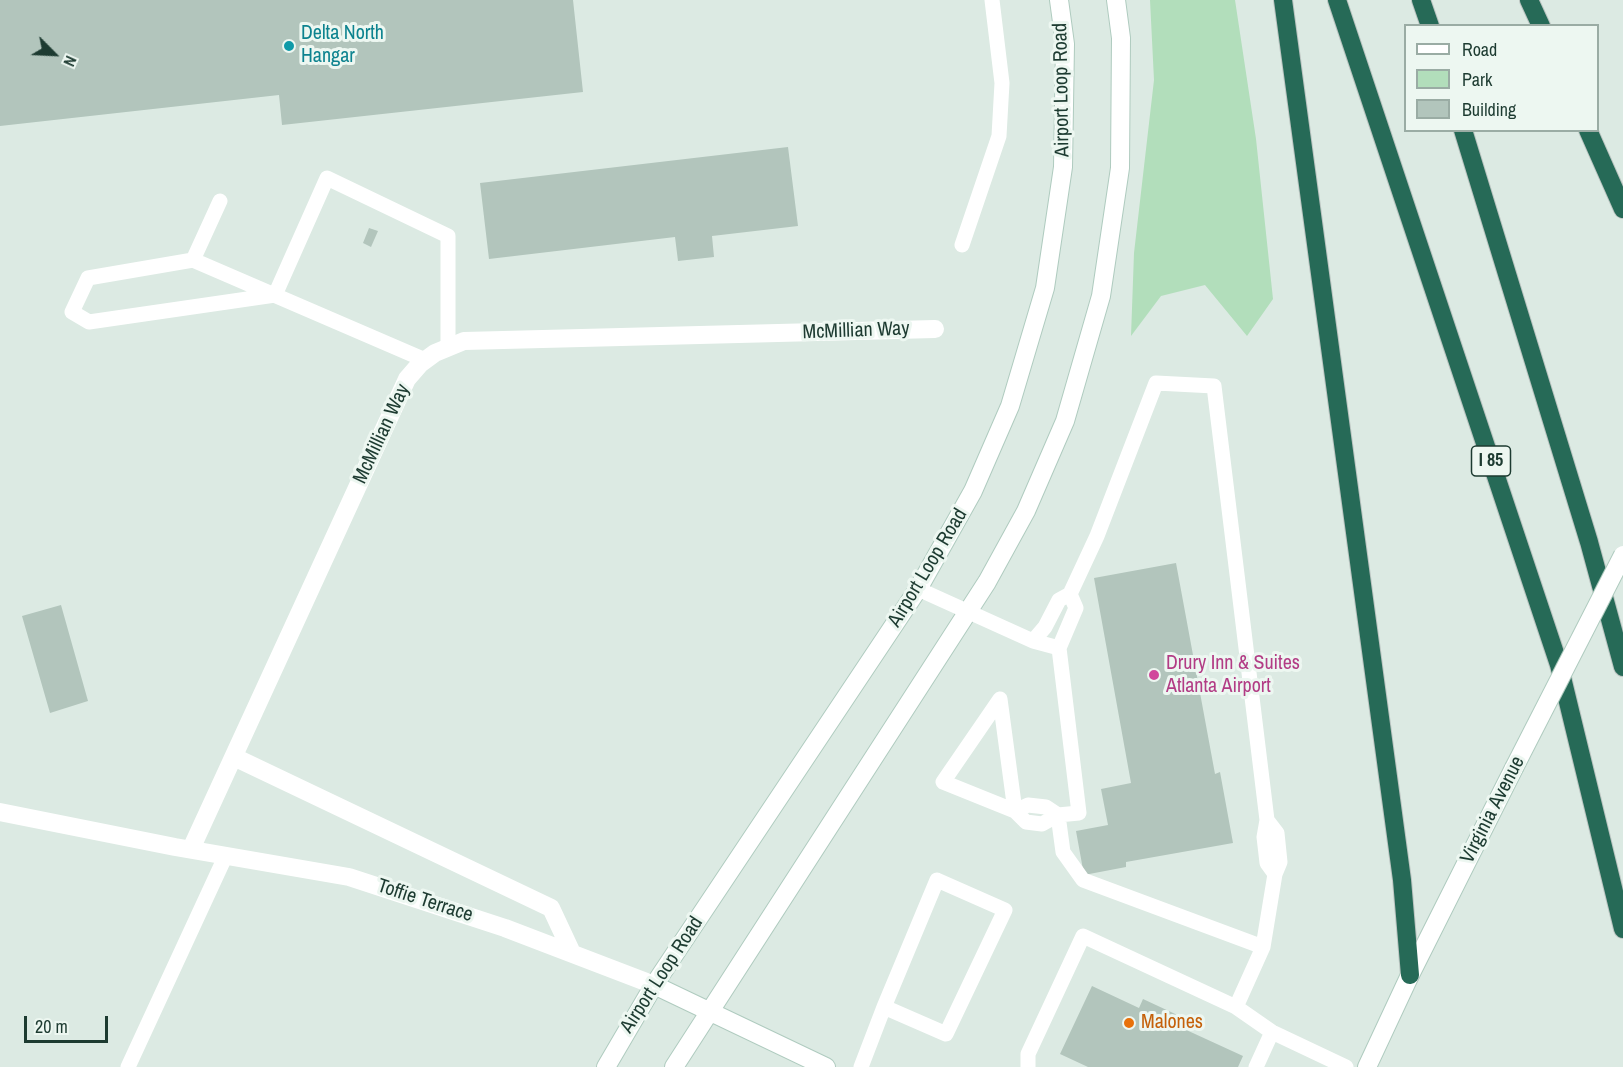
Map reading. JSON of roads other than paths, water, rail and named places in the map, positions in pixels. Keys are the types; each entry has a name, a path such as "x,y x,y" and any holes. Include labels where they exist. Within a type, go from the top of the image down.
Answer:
{"highway":[{"path":"1283,0 1400,868 1410,975"},
{"name":"I 85","path":"1337,0 1559,665 1623,929"},
{"path":"1421,0 1429,24"},
{"path":"1529,0 1540,24"},
{"path":"1463,132 1589,542 1623,667"},
{"path":"1589,132 1623,210"}],"main road":[{"name":"Airport Loop Road","path":"606,1067 654,985 918,588 973,491 1010,406 1045,288 1063,167 1065,44 1059,0"},
{"path":"674,1067 969,612 1026,511 1065,422 1101,297 1120,168 1121,38 1116,0"},
{"name":"McMillian Way","path":"191,849 407,379 424,360 448,347 464,342 934,329"},
{"name":"Virginia Avenue","path":"1367,1067 1410,975 1623,555"},
{"path":"234,757 551,908 572,953"},
{"name":"Toffie Terrace","path":"0,812 349,877 465,914 654,985 826,1067"}],"lane":[{"path":"962,245 999,135 1002,83 992,0"},
{"path":"275,295 327,178 448,236 448,347"},
{"path":"193,260 220,201"},
{"path":"275,295 89,322 72,312 88,278 193,260 275,295 424,360"},
{"path":"1033,641 1045,627 1059,600 1070,594 1097,536 1156,383 1214,386 1267,820 1276,833 1280,862 1275,874 1263,947 1236,1007"},
{"path":"918,588 1033,641 1059,648"},
{"path":"1015,811 1000,699 943,782 1015,811 1026,822 1042,824 1058,815 1079,813 1059,648 1076,608 1070,594"},
{"path":"1058,815 1064,852 1083,880 1263,947"},
{"path":"128,1067 226,855"},
{"path":"861,1067 884,1007 937,880 1005,910 946,1034 884,1007"},
{"path":"1031,1066 1028,1054 1083,936 1236,1007 1272,1032 1346,1067"},
{"path":"1256,1067 1272,1032"}],"place":[{"name":"Delta North Hangar","path":"289,46"},
{"name":"Drury Inn & Suites Atlanta Airport","path":"1154,675"},
{"name":"Malones","path":"1129,1023"}]}
